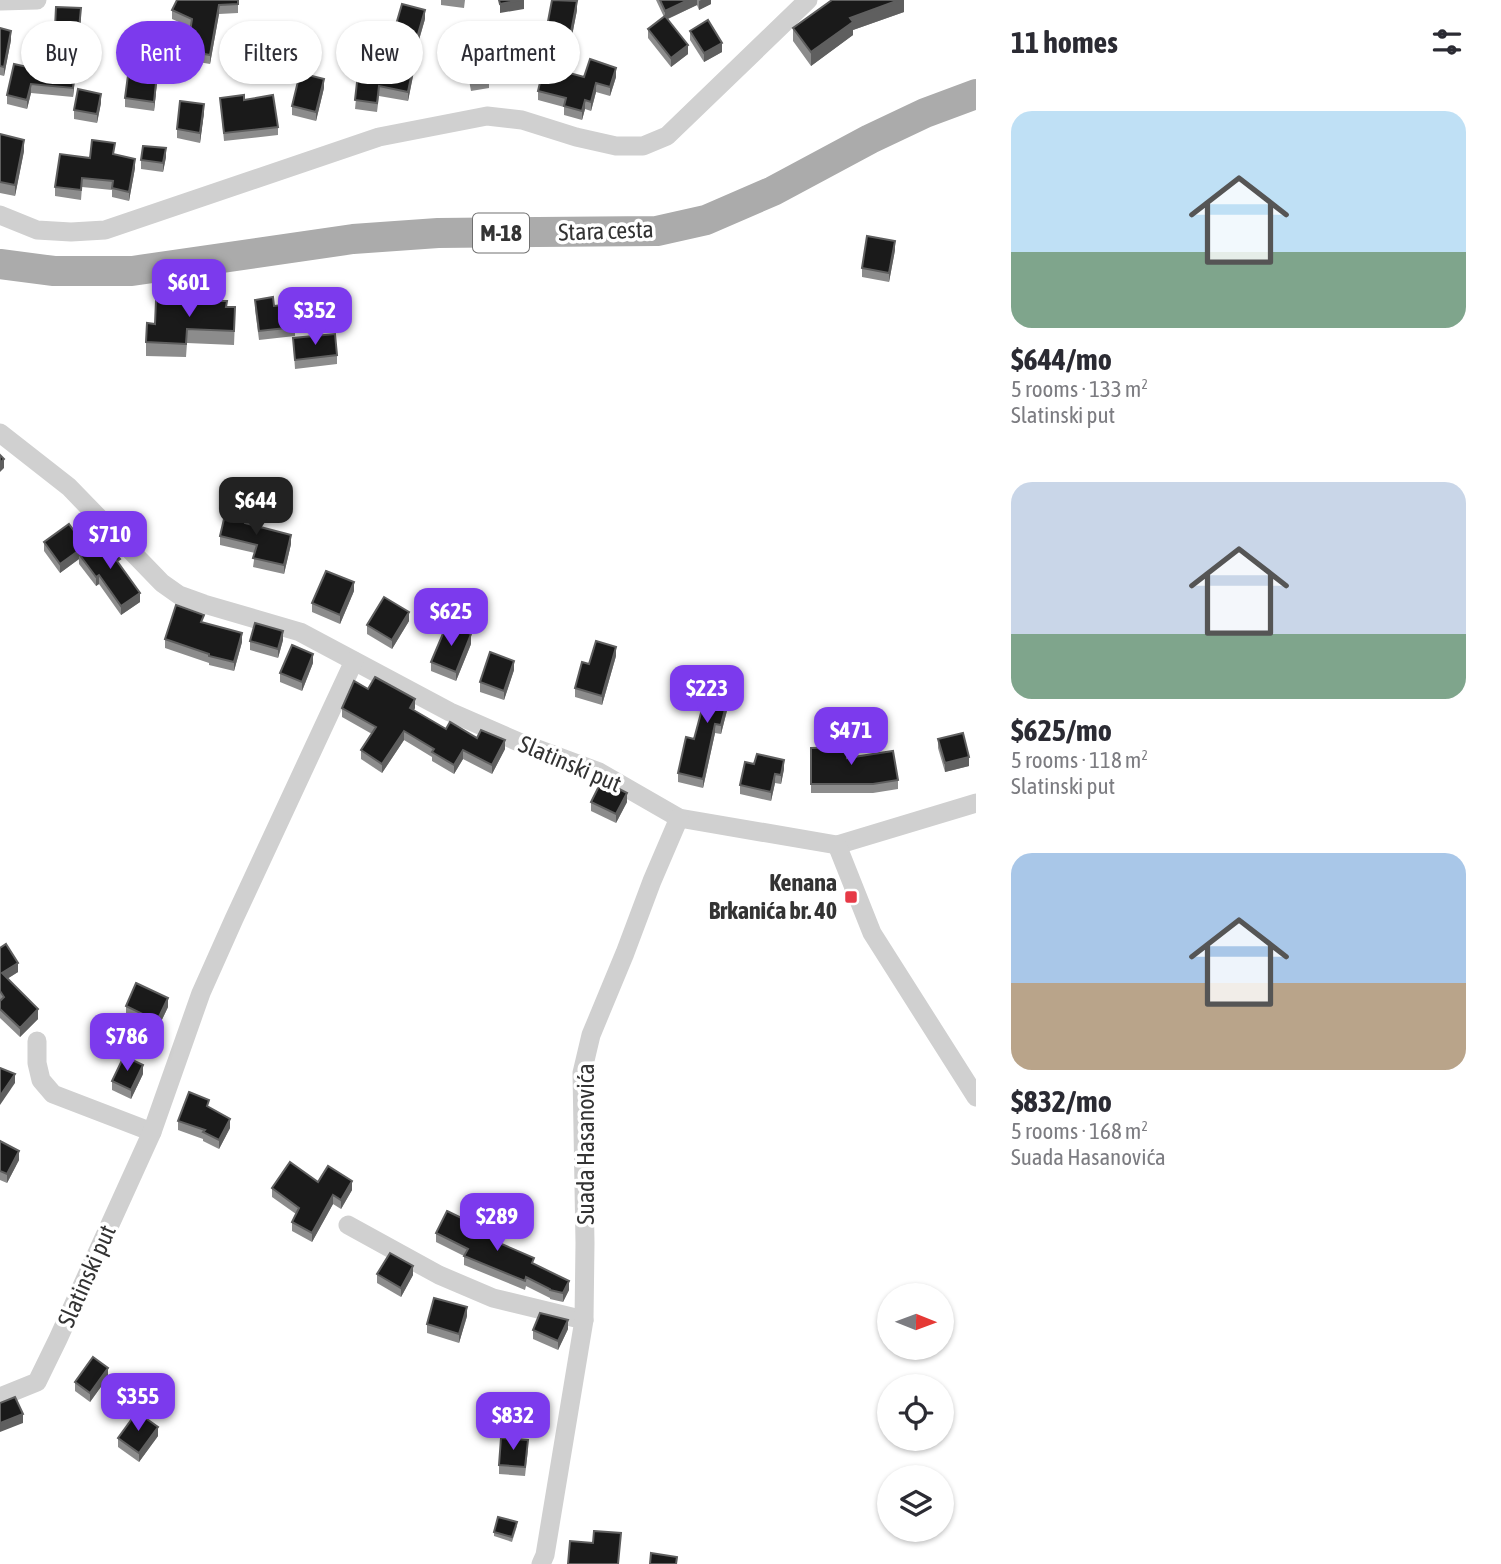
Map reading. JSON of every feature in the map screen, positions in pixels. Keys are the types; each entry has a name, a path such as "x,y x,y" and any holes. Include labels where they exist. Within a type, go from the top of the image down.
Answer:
{"main road":[{"name":"Stara cesta","path":"0,264 54,271 132,271 353,239 438,233 657,231 706,220 774,191 870,139 914,118 976,94"}],"street":[{"path":"0,1 37,0"},
{"path":"0,215 37,230 105,230 379,136 487,116 522,120 615,146 643,146 667,136 808,0"},
{"name":"Slatinski put","path":"0,433 69,488 162,583 179,595 300,632 450,712 599,772 679,818 837,845 976,803"},
{"name":"Slatinski put","path":"0,1397 37,1382 58,1339 152,1132 201,993 354,662"},
{"name":"Suada Hasanovića","path":"545,1561 583,1320 585,1230 582,1073 590,1035 679,818"},
{"path":"837,845 872,933 976,1097"},
{"path":"37,1041 37,1063 41,1080 53,1094 152,1132"},
{"path":"348,1225 439,1275 493,1298 583,1320"}],"building":[{"path":"177,0 238,0 238,4 219,5 210,55 205,54 205,21 192,21 172,10"},
{"path":"499,0 521,0 500,4"},
{"path":"552,0 577,1 573,21 548,21"},
{"path":"660,0 688,0 665,11"},
{"path":"832,0 899,0 850,18 853,22 811,52 793,28"},
{"path":"402,4 425,10 422,21 397,21"},
{"path":"56,7 81,8 80,21 55,21"},
{"path":"665,16 688,45 671,58 648,29"},
{"path":"708,20 722,43 704,53 690,31"},
{"path":"0,28 11,31 4,67 0,66"},
{"path":"590,59 616,68 610,87 596,83 591,102 585,100 582,111 564,106 566,98 538,91 540,84 580,84 580,76 584,77"},
{"path":"14,64 21,66 21,84 31,84 27,100 7,95"},
{"path":"324,79 316,112 292,106 297,84 322,84"},
{"path":"31,84 73,84 73,88"},
{"path":"127,84 156,84 154,102 125,98"},
{"path":"357,84 410,84 408,92 379,86 377,103 355,100"},
{"path":"78,89 101,94 97,114 74,110"},
{"path":"244,95 244,100 273,95 278,127 224,133 220,98"},
{"path":"180,101 204,104 200,133 177,129"},
{"path":"0,134 24,140 15,185 0,182"},
{"path":"92,140 115,143 113,154 135,159 129,192 112,188 113,181 82,178 81,190 55,187 60,154 90,158"},
{"path":"143,146 166,148 163,163 141,160"},
{"path":"867,236 895,241 889,273 862,268"},
{"path":"202,297 208,301 227,301 226,307 235,307 234,331 187,329 186,344 146,342 147,323 155,324 156,300 176,301"},
{"path":"273,297 274,306 292,304 295,327 259,331 255,300"},
{"path":"335,334 337,355 295,360 293,338"},
{"path":"227,506 247,510 245,523 291,535 284,565 253,558 257,545 220,536"},
{"path":"69,524 85,546 60,564 44,542"},
{"path":"103,537 140,593 121,606 99,575 96,577 79,554"},
{"path":"326,571 354,582 340,615 312,603"},
{"path":"384,597 409,612 392,640 367,625"},
{"path":"176,605 204,615 201,622 242,633 234,662 209,656 165,639"},
{"path":"255,623 283,631 278,649 250,641"},
{"path":"447,624 471,634 456,672 431,662"},
{"path":"596,641 616,647 602,696 575,688 582,662 589,664"},
{"path":"292,645 313,654 302,682 280,673"},
{"path":"490,652 514,661 504,691 480,682"},
{"path":"713,668 734,674 721,725 715,724 703,779 678,773 686,737 694,739"},
{"path":"375,677 415,699 410,708 446,729 450,722 477,738 481,730 505,740 492,765 463,750 454,765 404,731 382,764 361,750 376,727 342,708 354,681 368,689"},
{"path":"963,733 969,757 945,763 938,739"},
{"path":"847,747 847,758 893,751 898,780 873,784 811,784 811,748"},
{"path":"757,754 784,760 781,775 775,774 771,792 740,785 745,762 754,764"},
{"path":"602,780 627,793 616,814 591,802"},
{"path":"6,944 18,963 2,973 38,1009 20,1028 0,1009 0,1001 4,997 0,991 0,948"},
{"path":"136,983 168,998 157,1021 126,1006"},
{"path":"124,1056 143,1065 131,1090 112,1081"},
{"path":"0,1068 15,1074 0,1096"},
{"path":"189,1092 209,1100 207,1106 230,1119 219,1140 203,1132 205,1130 178,1121"},
{"path":"0,1141 19,1151 7,1174 0,1171"},
{"path":"290,1162 318,1182 328,1166 352,1181 341,1200 333,1195 312,1233 292,1222 299,1208 272,1188"},
{"path":"447,1211 500,1235 497,1242 534,1258 532,1263 569,1281 563,1293 464,1256 468,1249 436,1233"},
{"path":"390,1253 413,1266 401,1288 377,1274"},
{"path":"434,1298 467,1307 459,1334 427,1324"},
{"path":"540,1313 568,1320 558,1341 533,1330"},
{"path":"93,1357 108,1368 90,1393 75,1382"},
{"path":"15,1397 23,1414 0,1423 0,1403"},
{"path":"137,1412 158,1427 139,1453 118,1438"},
{"path":"501,1438 528,1440 525,1467 499,1465"},
{"path":"498,1517 517,1522 512,1537 494,1532"},
{"path":"594,1531 621,1533 618,1564 568,1564 570,1541 593,1543"},
{"path":"651,1553 677,1557 676,1564 650,1564"}],"place":[{"name":"Kenana Brkanića br. 40","path":"851,897"}]}
